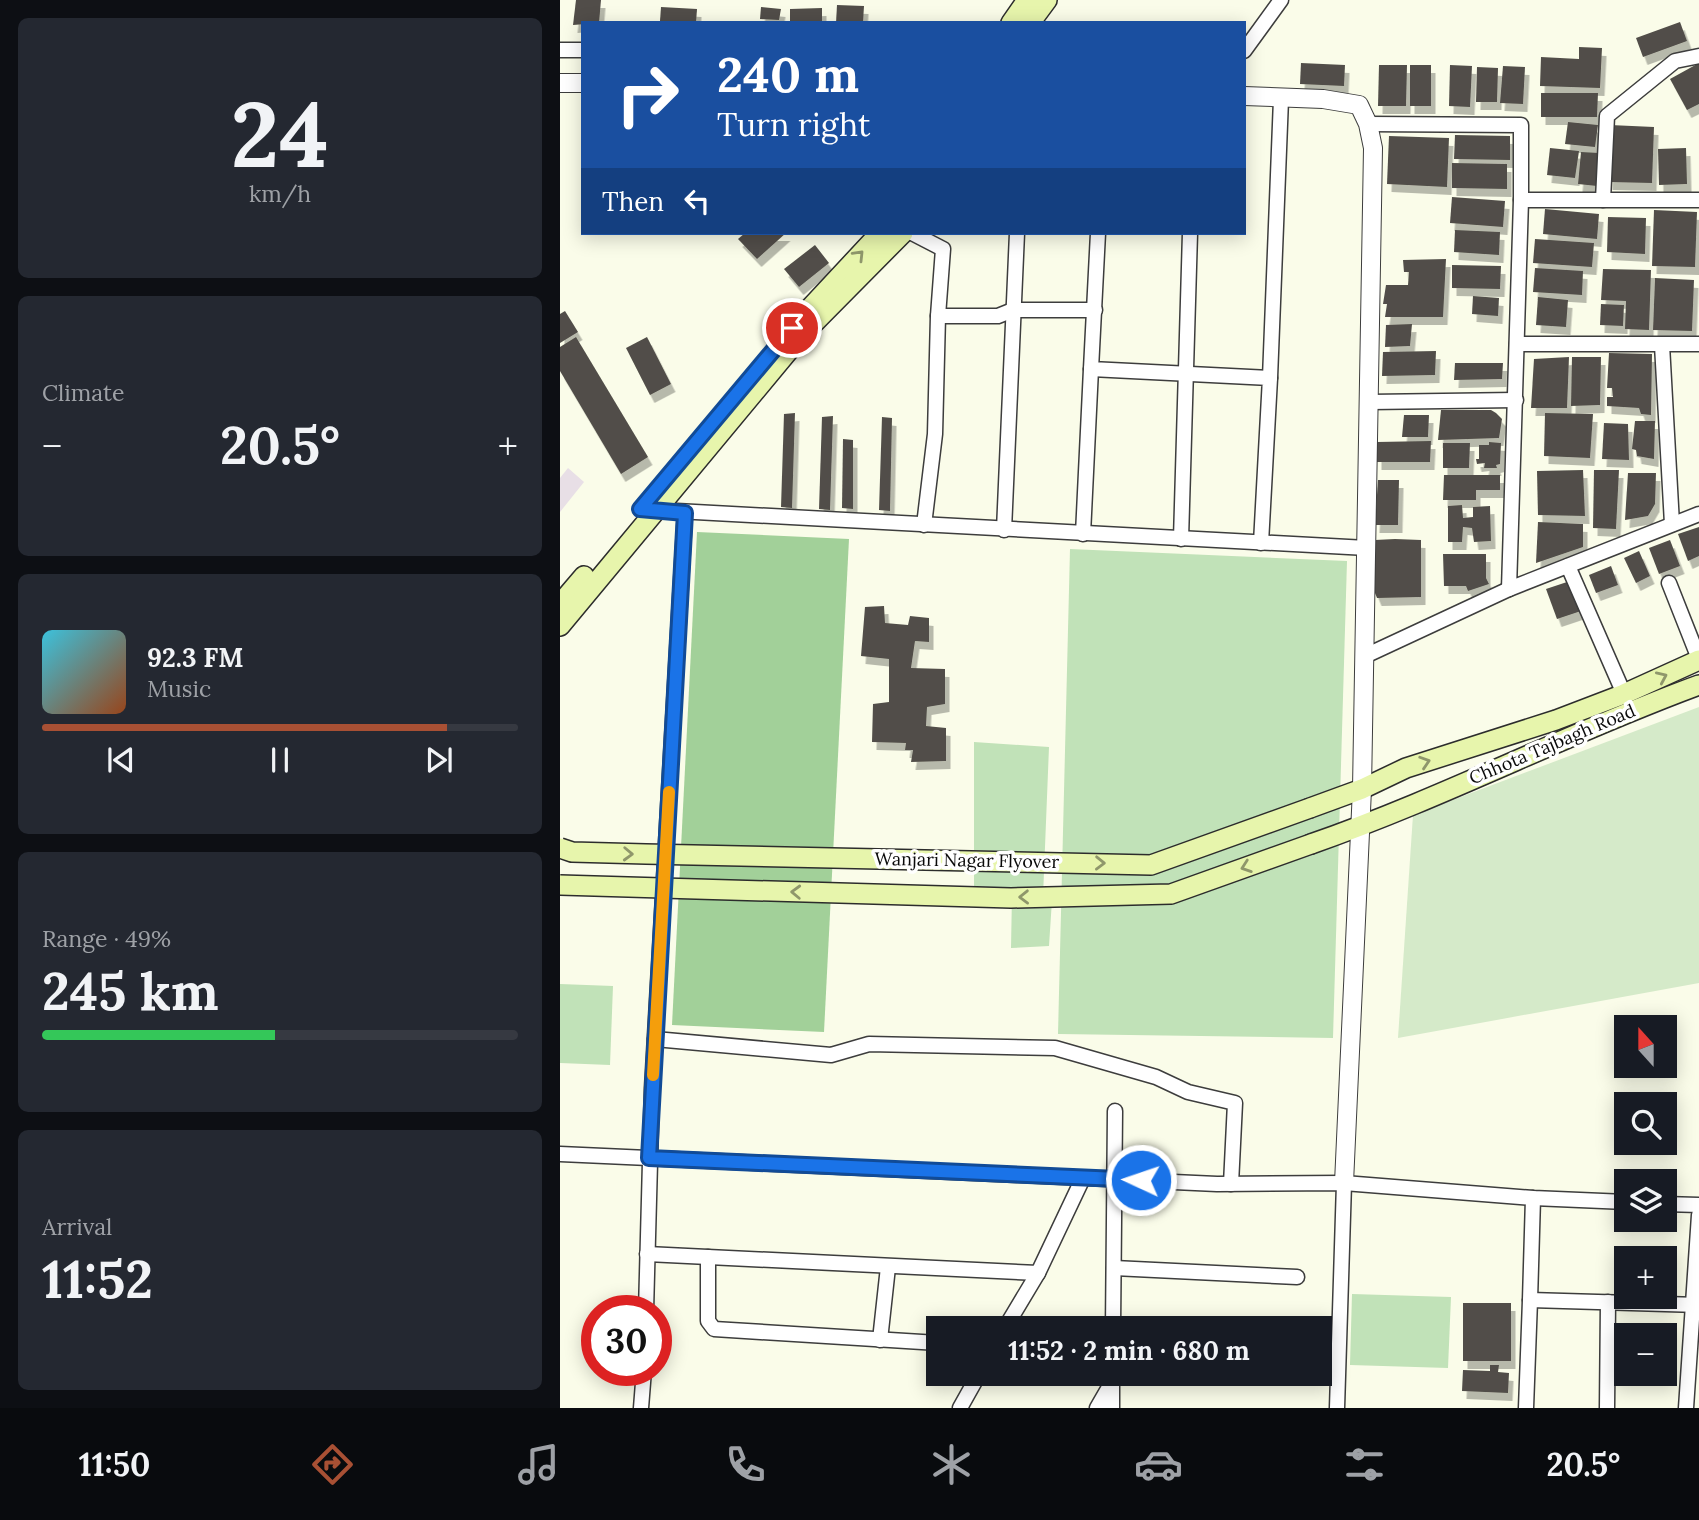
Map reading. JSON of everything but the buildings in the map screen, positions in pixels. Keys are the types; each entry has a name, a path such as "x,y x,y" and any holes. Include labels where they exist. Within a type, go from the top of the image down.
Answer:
{"main road":[{"path":"1012,21 1027,0"},
{"path":"1031,21 1047,0"},
{"path":"560,626 776,345 878,235"},
{"path":"560,604 800,337 901,235"},
{"name":"Wanjari Nagar Flyover","path":"560,848 572,852 1151,864 1362,789 1406,768 1556,720 1624,694 1699,660"},
{"name":"Chhota Tajbagh Road","path":"1360,827 1625,712 1699,685"},
{"name":"Wanjari Nagar Flyover","path":"560,885 1011,898 1171,894 1360,827"}],"street":[{"path":"1246,48 1281,0"},
{"path":"560,50 581,50"},
{"path":"1603,200 1607,116 1675,61 1699,56"},
{"path":"560,83 581,83"},
{"path":"1246,96 1323,99 1359,105 1368,124 1373,148 1362,789 1337,1408"},
{"path":"1261,543 1281,99"},
{"path":"1368,124 1521,125 1516,400 1509,589"},
{"path":"1521,200 1699,200"},
{"path":"916,235 943,249 934,434 925,526"},
{"path":"1004,530 1017,235"},
{"path":"1083,534 1098,235"},
{"path":"1181,539 1190,235"},
{"path":"938,316 998,316 1013,310 1095,310"},
{"path":"1517,344 1699,344"},
{"path":"1662,345 1672,524"},
{"path":"1091,369 1270,378"},
{"path":"1370,402 1516,400"},
{"path":"647,510 1367,548"},
{"path":"646,1295 649,1158 685,513"},
{"path":"1365,656 1509,589 1699,514"},
{"path":"1569,566 1624,694"},
{"path":"1668,583 1699,660"},
{"path":"655,1039 831,1055 869,1044 1055,1048 1156,1077 1188,1092 1235,1103 1231,1184"},
{"path":"1113,1316 1115,1111"},
{"path":"560,1154 1231,1184 1344,1183 1614,1201"},
{"path":"1012,1316 1038,1273 1083,1178"},
{"path":"1526,1408 1533,1198"},
{"path":"1677,1204 1699,1205"},
{"path":"1686,1408 1699,1215"},
{"path":"647,1254 1038,1273"},
{"path":"708,1257 708,1321 714,1329 926,1342"},
{"path":"880,1340 888,1267"},
{"path":"1114,1268 1297,1277"},
{"path":"1530,1300 1695,1305"},
{"path":"1607,1408 1608,1302"},
{"path":"641,1408 642,1386"},
{"path":"960,1408 972,1386"},
{"path":"1097,1408 1108,1386"},
{"path":"1112,1386 1112,1408"}],"shaded area":[{"path":"568,468 584,482 560,512 560,478"}],"green space":[{"path":"697,532 849,539 824,1032 672,1025"},
{"path":"1070,549 1347,561 1333,1038 1058,1034"},
{"path":"1699,707 1699,983 1398,1038 1413,815"},
{"path":"974,742 1049,747 1043,897 1052,900 1049,946 1011,948 1012,894 974,890"},
{"path":"560,984 613,986 610,1065 560,1063"},
{"path":"1352,1294 1451,1297 1448,1368 1350,1365"}],"slow traffic":[{"path":"653,1075 669,792"}],"route":[{"path":"792,328 640,509 685,513 649,1158 1141,1180"}]}
